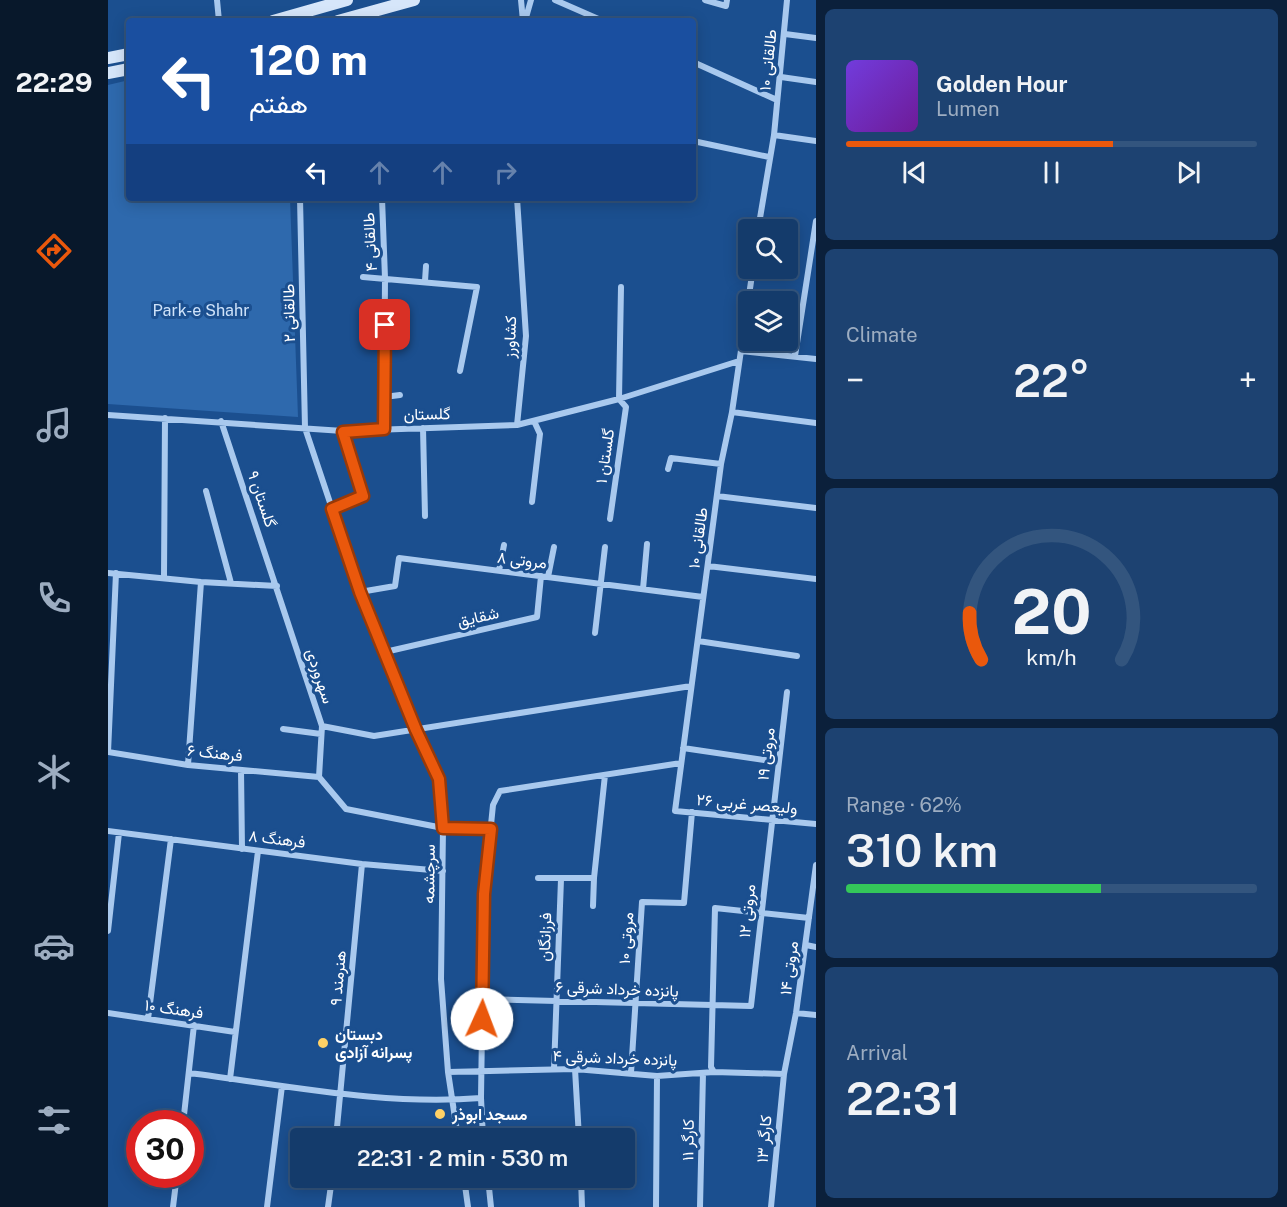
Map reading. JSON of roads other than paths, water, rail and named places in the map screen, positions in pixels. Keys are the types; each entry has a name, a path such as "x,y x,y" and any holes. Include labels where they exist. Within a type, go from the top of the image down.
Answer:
{"main road":[{"path":"284,18 347,0"},
{"path":"366,17 414,0"},
{"path":"108,58 126,55"},
{"path":"108,73 126,70"}],"street":[{"path":"217,0 219,18"},
{"path":"521,0 524,18"},
{"path":"525,18 531,0"},
{"path":"555,0 596,18"},
{"path":"705,0 727,3"},
{"name":"طالقانی ۱۰","path":"760,219 774,135 787,0"},
{"path":"785,34 816,38"},
{"path":"696,63 777,100"},
{"path":"781,78 816,82"},
{"path":"774,135 816,141"},
{"path":"696,142 769,158"},
{"name":"طالقانی ۲","path":"300,201 305,428 332,509"},
{"name":"طالقانی ۴","path":"382,201 386,278 384,429"},
{"name":"کشاورز","path":"517,201 526,336 517,425"},
{"path":"795,356 816,221"},
{"path":"425,281 426,266"},
{"path":"363,277 477,287 460,371"},
{"name":"گلستان ۱","path":"610,519 626,407 619,399 621,287"},
{"path":"741,351 816,359"},
{"name":"طالقانی ۱۰","path":"675,811 721,464 741,351"},
{"name":"گلستان","path":"108,415 221,421 343,432 517,425 619,399 739,361"},
{"path":"384,397 400,395"},
{"path":"732,412 816,423"},
{"path":"164,578 165,418"},
{"name":"گلستان ۹","path":"221,421 277,586"},
{"path":"532,502 540,434 534,421"},
{"path":"423,428 425,516"},
{"path":"332,509 363,496 343,432"},
{"path":"668,468 671,458 721,464"},
{"path":"206,491 231,583"},
{"path":"717,496 816,508"},
{"name":"سرچشمه","path":"332,509 360,592 416,730 439,779 443,828 441,979 448,1072 456,1128"},
{"path":"643,589 646,544"},
{"path":"500,571 504,545"},
{"path":"596,633 605,546"},
{"path":"545,577 554,547"},
{"name":"مروتی ۸","path":"360,592 395,586 399,558 703,597"},
{"path":"708,566 816,579"},
{"path":"108,573 201,582 277,586"},
{"path":"108,752 116,573"},
{"name":"شقایق","path":"385,652 537,617 545,577"},
{"path":"188,765 201,582"},
{"name":"سهروردی","path":"277,586 322,730 319,777"},
{"path":"698,641 797,656"},
{"path":"283,729 322,730 374,736 692,686"},
{"name":"مروتی ۱۹","path":"771,819 787,692"},
{"path":"683,747 778,762"},
{"name":"فرهنگ ۶","path":"108,752 188,765 319,777"},
{"path":"482,1128 481,1071 484,894 494,806 500,791 513,787 681,763"},
{"path":"241,770 242,849"},
{"path":"593,906 605,775"},
{"path":"319,777 346,809 443,828 491,829"},
{"name":"ولیعصر غربی ۲۶","path":"675,811 816,824"},
{"name":"مروتی ۱۰","path":"631,1072 642,902 684,903 692,812"},
{"name":"مروتی ۱۲","path":"751,1006 771,819"},
{"name":"فرهنگ ۸","path":"108,831 362,864 443,871"},
{"path":"108,931 119,832"},
{"path":"148,1019 171,839"},
{"path":"230,1079 258,851"},
{"name":"هنرمند ۹","path":"337,1128 362,864"},
{"name":"مروتی ۱۴","path":"784,1074 796,1013 816,865"},
{"path":"538,878 594,878"},
{"name":"فرزانگان","path":"554,1069 561,879"},
{"path":"714,1072 711,1067 715,908 809,918"},
{"path":"806,945 816,947"},
{"name":"پانزده خرداد شرقی ۶","path":"483,999 751,1006"},
{"name":"فرهنگ ۱۰","path":"108,1013 235,1032"},
{"path":"796,1013 816,1015"},
{"path":"185,1110 194,1025"},
{"path":"575,1069 578,1128"},
{"name":"پانزده خرداد شرقی ۴","path":"448,1072 575,1069 657,1076 714,1072 784,1074"},
{"path":"189,1073 341,1094 452,1101 481,1098"},
{"name":"کارگر ۱۱","path":"700,1207 703,1073"},
{"name":"کارگر ۱۳","path":"771,1207 784,1074"},
{"path":"656,1207 657,1076"},
{"path":"267,1207 282,1086"},
{"path":"173,1207 175,1188"},
{"path":"328,1207 331,1188"},
{"path":"465,1188 468,1207"},
{"path":"489,1188 491,1207"},
{"path":"581,1188 582,1207"}],"place":[{"name":"دبستان پسرانه آزادی","path":"323,1043"},
{"name":"مسجد ابوذر","path":"440,1114"}],"park label":[{"name":"Park-e Shahr","path":"201,310"}]}
